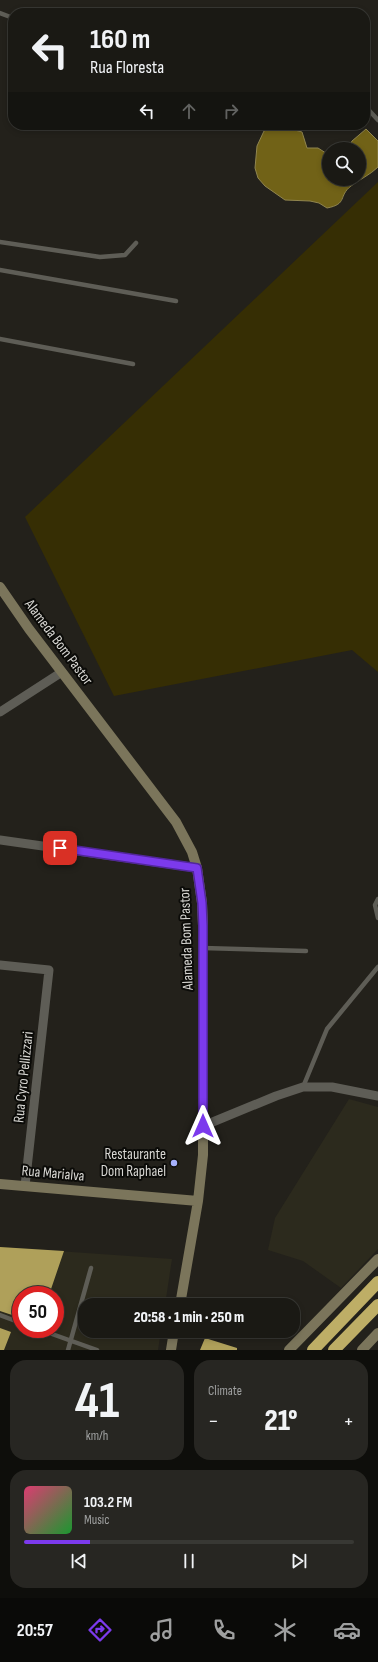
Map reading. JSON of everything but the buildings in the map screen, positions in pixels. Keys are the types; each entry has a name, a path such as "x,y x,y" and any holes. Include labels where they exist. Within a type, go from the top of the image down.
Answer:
{"highway":[{"path":"313,1350 378,1282"},
{"path":"334,1350 378,1305"}],"main road":[{"name":"Alameda Bom Pastor","path":"0,587 25,624 162,802 185,837 197,868 202,903 203,948 203,1155 198,1201 181,1298"},
{"name":"Rua Marialva","path":"0,1184 198,1201"},
{"path":"289,1350 378,1259"},
{"path":"362,1350 378,1333"},
{"path":"170,1350 173,1338"}],"street":[{"path":"0,712 62,672"},
{"path":"0,840 197,868"},
{"name":"Rua Cyro Pellizzari","path":"0,965 49,970 25,1186"},
{"path":"203,1126 276,1096 303,1087 332,1087 378,1096"}],"lane":[{"path":"370,111 378,120"},
{"path":"0,242 100,257 125,255 136,243"},
{"path":"0,270 176,301"},
{"path":"0,339 133,364"},
{"path":"378,899 375,906 378,918"},
{"path":"203,948 306,951"},
{"path":"303,1087 327,1029 378,967"},
{"path":"68,1350 91,1268"},
{"path":"0,1315 12,1320"},
{"path":"61,1338 97,1350"}],"shaded area":[{"path":"266,130 295,130 302,132 307,148 318,148 322,151 322,186 351,186 338,204 327,208 319,203 310,201 285,200 265,186 258,178 255,168 257,146 264,131"},
{"path":"365,130 367,130 378,141 378,167 366,176 366,142 352,142"},
{"path":"378,182 378,672 352,650 114,696 25,517"},
{"path":"349,1099 378,1107 378,1249 341,1288 303,1261 268,1250 275,1218"},
{"path":"0,1247 172,1259 166,1298 78,1298 78,1338 160,1338 158,1350 0,1350"}],"place":[{"name":"Restaurante Dom Raphael","path":"174,1163"}],"route":[{"path":"60,848 197,868 200,882 203,926 203,1126"}]}
